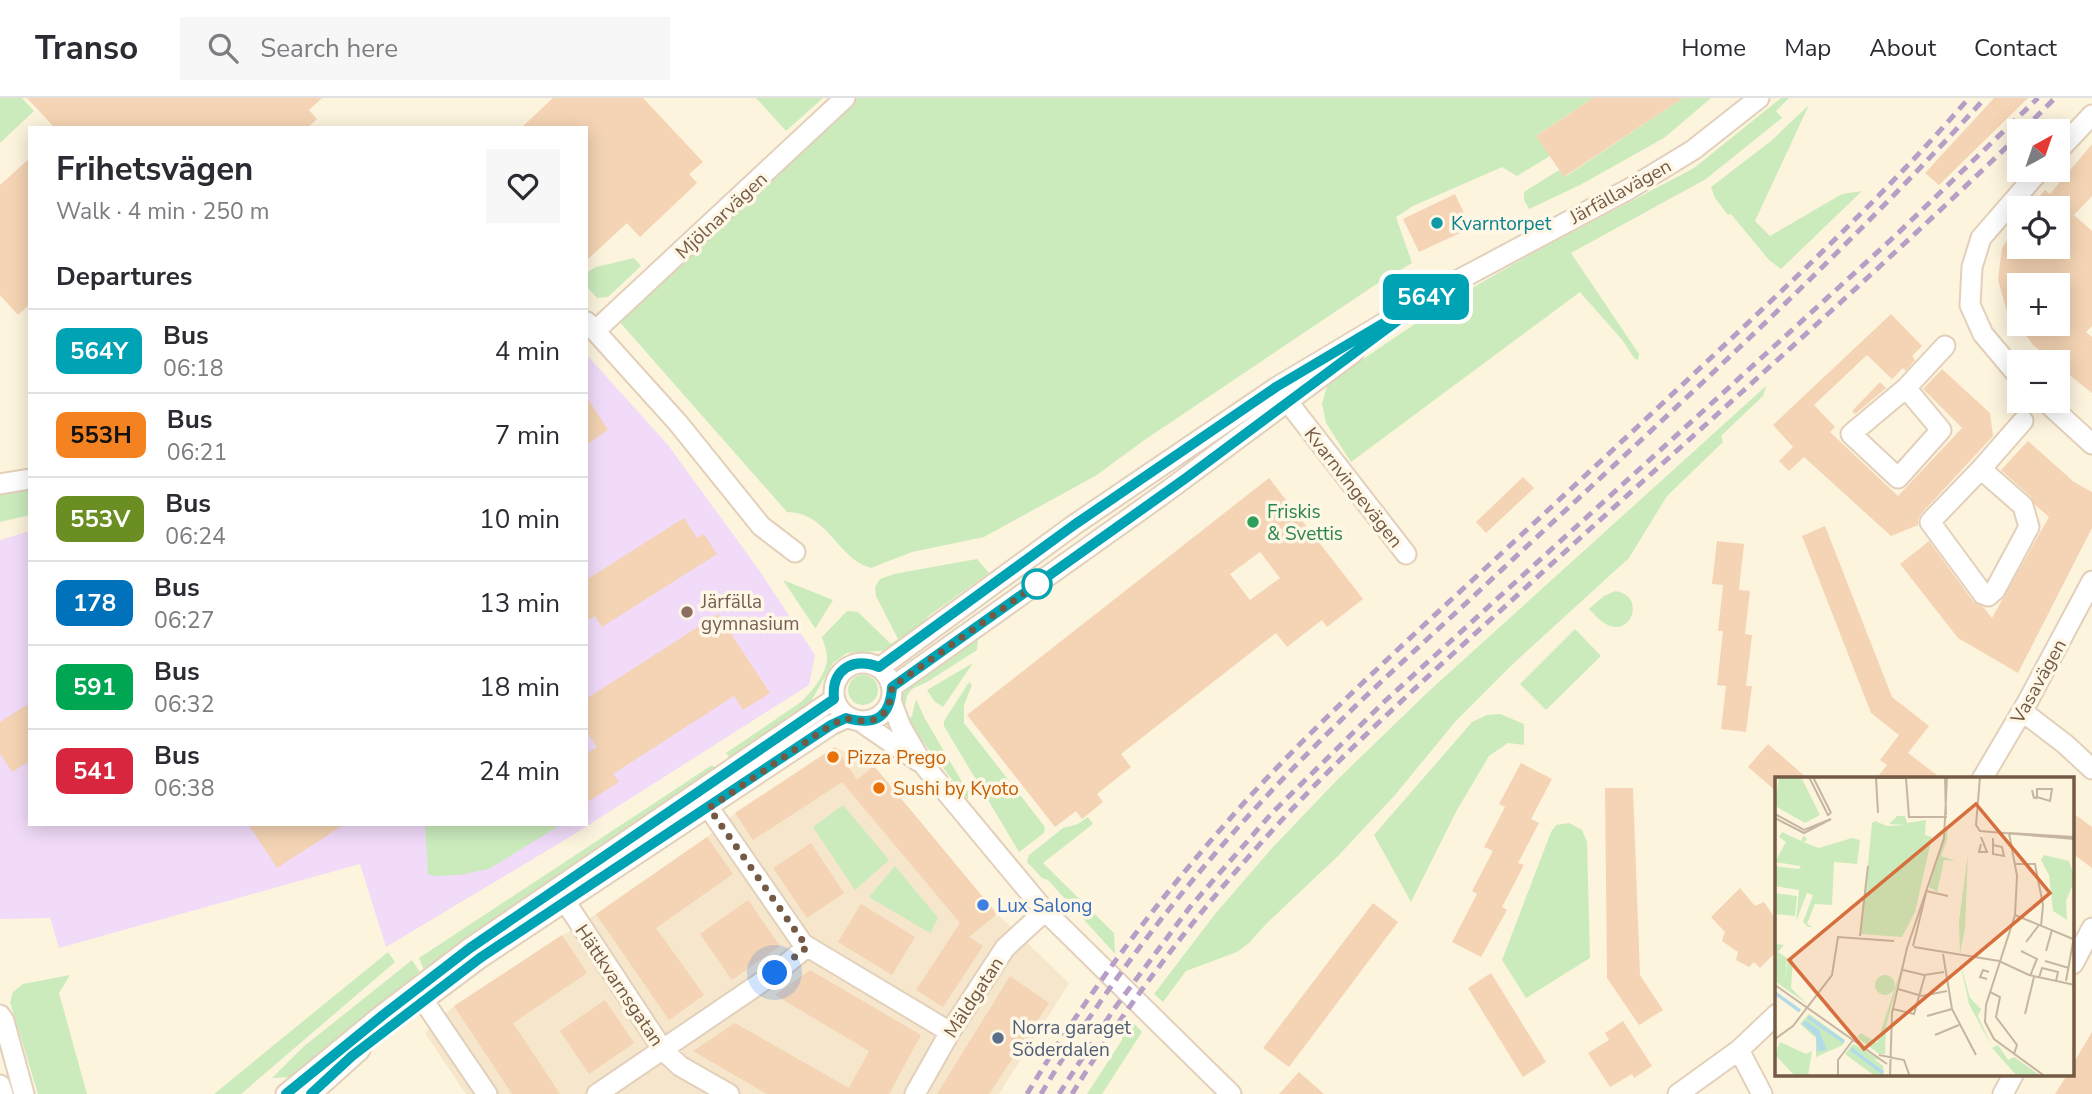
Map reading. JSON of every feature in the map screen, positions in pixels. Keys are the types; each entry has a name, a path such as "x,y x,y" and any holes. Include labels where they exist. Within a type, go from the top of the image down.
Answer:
{"street":[{"name":"Mjölnarvägen","path":"795,552 761,526 678,423 591,326 845,98"},
{"name":"Järfällavägen","path":"879,667 1074,525 1282,394 1436,292 1639,183 1693,150 1759,98"},
{"path":"2070,138 2092,115"},
{"path":"2007,363 1983,334 1970,305 1972,267 1981,238 2030,182"},
{"path":"1906,388 1941,430 1898,478 1851,434 1906,388 1945,346"},
{"name":"Järfällavägen","path":"892,694 1177,484 1282,394"},
{"name":"Kvarnvingevägen","path":"1282,394 1406,554"},
{"path":"2059,413 2089,439"},
{"path":"1981,468 2023,506 2029,527 1995,590 1988,596 1983,594 1930,522 2023,421"},
{"path":"0,484 28,479"},
{"name":"Vasavägen","path":"1983,777 2092,581"},
{"path":"922,763 838,709 834,699 835,681 845,668 864,663 879,667 888,676 901,727 922,763 1045,911 1231,1094"},
{"path":"286,1094 420,995 480,958 561,895 703,800 831,725 854,720 872,721 886,711 892,694"},
{"path":"703,800 834,699"},
{"path":"2022,710 2092,769"},
{"path":"703,800 807,947 950,1032"},
{"name":"Hättkvarnsgatan","path":"561,895 663,1050 680,1066 729,1094"},
{"name":"Mäldgatan","path":"915,1094 950,1032 1005,947 1045,911"},
{"path":"2074,962 2092,928"},
{"path":"597,1094 775,973 807,947"},
{"path":"311,1094 420,995"},
{"path":"420,995 487,1094"},
{"path":"0,1014 24,1094"},
{"path":"1678,1094 1739,1050 1775,1016"},
{"path":"1739,1050 1762,1094"},
{"path":"2003,1094 2012,1076"},
{"path":"0,1085 3,1094"}],"shaded area":[{"name":"Järfälla gymnasium","path":"588,356 668,445 759,570 815,655 809,685 588,825"},
{"name":"Järfälla gymnasium","path":"28,532 28,826 587,826 386,947 360,864 59,948 50,918 0,919 0,540"},
{"path":"835,747 874,766 997,914 1069,983 999,1094 466,1094 425,1033 454,1006 596,914 707,837 735,813"}],"green space":[{"path":"0,98 22,98 34,111 0,143"},
{"path":"756,98 823,98 786,131"},
{"path":"849,98 1593,98 1537,135 1550,156 1517,176 1502,167 1413,206 1396,217 1412,263 1143,441 1097,475 984,537 912,552 871,568 856,561 809,517 787,512 617,319"},
{"path":"1683,98 1711,98 1664,138 1580,185 1529,209 1524,200 1524,192 1559,170 1565,177"},
{"path":"1781,98 1789,98 1776,111 1782,118 1706,179 1571,253 1639,354 1638,360 1580,292 1351,462 1326,423 1322,404 1327,386 1444,304 1533,253 1694,168"},
{"path":"1809,105 1755,221 1770,236 1842,194 1862,191 1781,269 1769,260 1731,214 1728,215 1715,198 1711,187 1771,141"},
{"path":"634,258 641,266 608,297 597,298 588,288 588,272 596,267"},
{"path":"1766,386 1763,396 1721,436 1723,442 1667,496 1629,558 1516,661 1455,722 1395,795 1337,857 1248,944 1237,952 1186,971 1163,1002 1154,994 1215,914 1273,847 1338,779 1428,692"},
{"path":"28,486 28,515 0,522 0,492"},
{"path":"977,559 989,573 930,615 903,644 894,650 847,653 833,663 810,703 731,760 726,753 801,702 813,688 827,661 822,637 847,611 858,612 891,644 898,639 876,596 875,587 880,579"},
{"path":"783,580 833,600 815,629 815,628"},
{"path":"1615,591 1625,594 1633,607 1628,621 1615,627 1604,623 1589,609 1604,596"},
{"path":"1575,629 1601,656 1546,710 1520,684"},
{"path":"978,639 977,650 912,689 907,696 904,713 900,706 903,692 918,673"},
{"path":"973,663 943,707 934,701 927,690"},
{"path":"863,675 869,676 877,684 877,696 869,704 863,705 857,704 849,696 848,690 849,684 857,676"},
{"path":"969,682 972,685 964,705 964,723 1045,827 1044,833 1019,852 944,726 944,721"},
{"path":"916,699 968,792 968,799 907,721 912,716"},
{"path":"1500,714 1524,724 1524,745 1508,743 1489,756 1457,810 1411,902 1374,835 1472,722 1487,715"},
{"path":"712,765 719,774 426,975 419,958"},
{"path":"843,805 889,860 855,890 813,827"},
{"path":"1088,817 1093,824 1043,863 1114,933 1115,954 1048,880 1042,878 1027,862 1029,855 1063,828 1078,824"},
{"path":"1569,823 1582,830 1587,842 1590,958 1526,998 1502,960 1551,832 1556,825"},
{"path":"425,826 559,826 489,869 459,875 428,874"},
{"path":"895,866 938,918 930,933 869,897"},
{"path":"388,952 395,962 241,1094 214,1094"},
{"path":"412,960 423,977 295,1077 272,1078 303,1047"},
{"path":"70,975 59,993 87,1094 38,1094 10,1002 13,992 23,984"},
{"path":"1131,1020 1142,1032 1102,1094 1087,1094 1122,1040 1122,1032"}],"building":[{"path":"27,98 322,98 309,110 317,119 309,126 53,126"},
{"path":"553,98 643,98 703,162 689,174 697,183 640,237 627,223 588,259 588,126 523,126"},
{"path":"1593,98 1683,98 1564,177 1536,136"},
{"path":"1994,98 2028,98 1939,185 1925,173"},
{"path":"2092,144 2092,196 2074,215 2092,231 2092,326 2086,332 2092,337 2092,393 2070,376 2070,350 2039,350 2026,336 2070,336 2070,273 2007,273 2007,309 1998,280 2002,248 2007,240 2007,259 2070,259 2070,196 2040,196 2045,190 2050,194 2060,182 2070,182 2070,170"},
{"path":"28,160 28,306 18,315 0,295 0,185"},
{"name":"Kvarntorpet","path":"1455,194 1471,228 1419,252 1403,219"},
{"path":"1891,314 1922,346 1912,356 1915,360 1906,371 1903,368 1892,379 1867,355 1814,405 1835,427 1830,432 1898,496 1962,428 1923,389 1942,369 1990,413 1993,436 1921,514 1918,525 1891,536 1804,457 1789,471 1779,461 1793,447 1773,425"},
{"path":"1880,382 1886,388 1855,414 1852,411"},
{"path":"588,399 608,430 588,444"},
{"path":"2028,441 2074,482 2092,492 2092,528 2018,673 1958,638 1900,564 1929,541 1973,601 1984,608 1992,618 2049,517 2001,470"},
{"path":"1523,477 1534,488 1486,533 1476,522"},
{"path":"1269,478 1363,599 1327,627 1322,620 1287,647 1276,633 1121,754 1131,767 1097,794 1103,802 1082,819 1076,811 1055,827 967,715","holes":["1260,552 1280,578 1250,600 1230,574"]},
{"path":"684,518 697,538 704,534 717,554 602,627 595,616 588,620 588,579"},
{"path":"1825,526 1892,697 1929,726 1908,753 1939,777 1878,777 1887,765 1880,760 1899,735 1871,713 1802,536"},
{"path":"1717,541 1744,544 1739,590 1750,591 1745,634 1752,635 1746,686 1752,686 1746,732 1721,729 1726,686 1717,685 1723,631 1718,631 1723,585 1712,584"},
{"path":"718,614 770,693 743,710 734,696 613,774 619,782 588,802 588,753 597,747 588,734 588,698"},
{"path":"28,704 28,762 12,772 0,754 0,722"},
{"path":"1768,744 1806,777 1775,777 1775,790 1748,767"},
{"path":"835,747 857,780 874,766 997,914 969,937 983,946 943,1007 916,990 960,923 842,782 753,840 735,813"},
{"path":"1521,763 1552,779 1531,819 1539,823 1518,863 1524,865 1502,907 1507,910 1481,957 1452,942 1477,894 1472,891 1493,851 1484,847 1505,807 1499,804"},
{"path":"1605,788 1633,788 1640,975 1663,1010 1639,1025 1607,978"},
{"path":"2074,814 2092,827 2092,868 2074,855"},
{"path":"249,826 342,826 277,868"},
{"path":"707,837 733,874 656,928 704,995 669,1020 596,914"},
{"path":"811,843 844,893 807,918 773,868"},
{"path":"1740,888 1755,906 1764,902 1775,918 1775,953 1760,968 1754,962 1749,967 1736,960 1738,952 1722,941 1725,932 1711,917"},
{"path":"748,900 780,946 732,980 700,934"},
{"path":"1373,903 1398,922 1289,1067 1263,1048"},
{"path":"861,904 915,937 892,975 838,942"},
{"path":"562,935 587,973 513,1023 560,1094 512,1094 454,1006"},
{"path":"810,970 921,1035 889,1094 767,1094 693,1051 735,1023 849,1088 869,1051 775,995"},
{"path":"1491,973 1546,1062 1523,1077 1468,988"},
{"name":"Norra garaget Söderdalen","path":"1010,976 1049,1003 989,1094 937,1094"},
{"path":"605,1000 634,1043 589,1074 560,1031"},
{"path":"1623,1021 1652,1066 1634,1078 1632,1074 1610,1087 1588,1053 1609,1040 1605,1033"},
{"path":"2092,1032 2092,1094 2055,1094 2066,1076 2074,1076 2074,1062"},
{"path":"1299,1072 1324,1094 1279,1094"}],"railway":[{"path":"1027,1094 1072,1022 1146,919 1281,763 1366,679 1814,260 1878,197 1969,98"},
{"path":"1041,1094 1133,956 1202,869 1275,787 1358,703 1807,282 1927,161 1985,98"},
{"path":"1059,1094 1114,1009 1190,907 1272,813 1385,701 1894,237 2038,98"},
{"path":"2034,119 2055,98"},
{"path":"1072,1094 1127,1010 1187,930 1252,853 1320,780 1372,728 1840,303 2007,146"}],"bus line":[{"name":"564Y","path":"286,1094 470,948 834,699 835,681 845,668 864,663 879,667 1074,525 1276,387 1436,292 1186,478 892,687 891,701 879,717 861,722 846,718 831,725 480,958 352,1056 311,1094"}],"place":[{"name":"Kvarntorpet","path":"1437,223"},
{"name":"Friskis & Svettis","path":"1253,522"},
{"name":"Järfälla gymnasium","path":"687,612"},
{"name":"Pizza Prego","path":"833,757"},
{"name":"Sushi by Kyoto","path":"879,788"},
{"name":"Lux Salong","path":"983,905"},
{"name":"Norra garaget Söderdalen","path":"998,1038"}],"route":[{"path":"775,973 807,947 709,808 831,725 846,718 861,722 879,717 891,701 892,687 1040,582 1037,584"}]}
